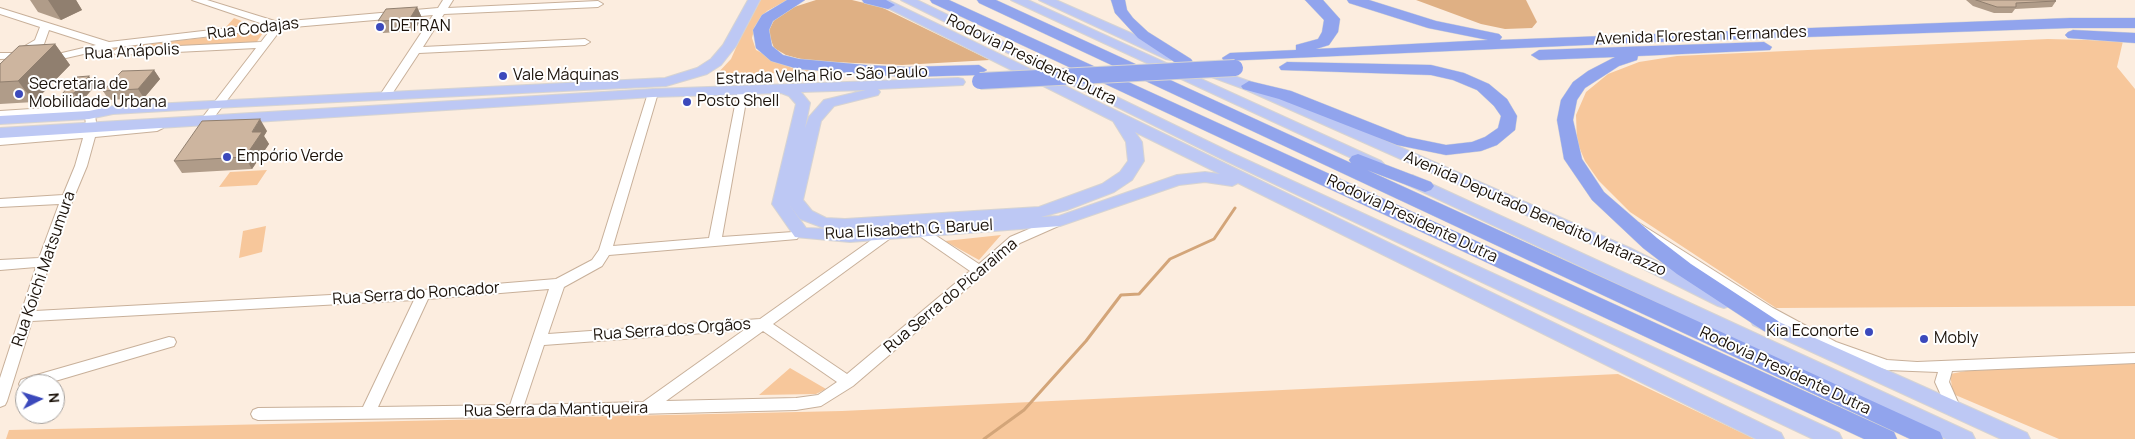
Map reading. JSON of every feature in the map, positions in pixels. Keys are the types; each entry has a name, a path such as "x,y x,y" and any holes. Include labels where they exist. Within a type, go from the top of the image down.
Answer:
{"highway":[{"path":"798,0 774,12 760,30 761,43 769,54 798,64 906,72"},
{"path":"869,0 883,3"},
{"name":"Rodovia Presidente Dutra","path":"937,0 1886,439"},
{"name":"Rodovia Presidente Dutra","path":"984,0 1932,439"},
{"path":"1118,0 1120,10 1128,21 1143,35 1185,62"},
{"path":"1270,61 1324,42 1330,32 1332,19 1319,4 1312,0"},
{"path":"1354,0 1433,25 1495,37 1631,38"},
{"path":"2104,23 2135,18"},
{"name":"Avenida Florestan Fernandes","path":"1270,61 1631,38 2135,23"},
{"name":"Avenida Florestan Fernandes","path":"1270,61 1905,42 2037,33 2135,32"},
{"path":"2037,33 2135,38"},
{"path":"1660,50 1613,63 1579,84 1569,100 1566,120 1573,159 1598,196 1622,218 1684,268 1771,326"},
{"path":"958,82 979,75 1270,61 1431,70 1458,76 1483,86 1501,103 1509,116 1506,130 1491,141 1475,147 1446,150 1403,141 1294,99 1249,86"},
{"name":"Estrada Velha Rio - São Paulo","path":"906,72 979,75"},
{"path":"1188,93 1425,186"}],"main road":[{"path":"0,132 91,124 113,110 666,82 702,71 716,62 729,46 754,0"},
{"name":"Rodovia Presidente Dutra","path":"908,0 1229,157 1832,439"},
{"name":"Rodovia Presidente Dutra","path":"1017,0 1425,186 1965,439"},
{"name":"Avenida Deputado Benedito Matarazzo","path":"1046,0 1185,62 1249,86 1624,252 1771,326 2020,439"},
{"path":"883,3 1259,189 1774,439"},
{"name":"Estrada Velha Rio - São Paulo","path":"666,82 906,72"},
{"path":"782,88 794,93 803,103 810,97 818,94 828,96 829,102 877,91 958,82"},
{"name":"Estrada Velha Rio - São Paulo","path":"91,124 198,122 653,94 958,82"},
{"name":"Rua Elisabeth G. Baruel","path":"829,102 814,120 795,201 806,215 824,223 838,224 1040,212 1060,206 1108,188 1126,176 1136,161 1134,142 1119,119"},
{"name":"Rua Elisabeth G. Baruel","path":"803,103 780,204 789,220 801,233 834,236 888,234 1060,220 1177,180 1205,177 1225,179 1259,189"},
{"path":"0,120 91,124"}],"street":[{"path":"196,0 279,25 219,104 198,122"},
{"path":"386,95 448,0"},
{"name":"Rua Codajas","path":"62,55 110,45 279,25 441,11 598,4"},
{"path":"0,11 110,45"},
{"path":"198,36 222,27 232,11"},
{"path":"15,56 40,42 45,26"},
{"path":"416,50 585,42"},
{"name":"Rua Anápolis","path":"62,55 263,45"},
{"path":"0,56 35,56 18,68"},
{"path":"715,241 743,90"},
{"path":"653,94 605,251 793,236"},
{"path":"0,114 91,124"},
{"path":"0,142 91,124"},
{"name":"Rua Koichi Matsumura","path":"2,396 91,124"},
{"path":"0,203 68,199"},
{"path":"1622,218 1665,243 1721,283 1768,312 1831,346 1887,365 1917,367 2135,358"},
{"name":"Rua Serra do Picaraima","path":"848,382 1015,240 1060,220"},
{"path":"922,232 980,271"},
{"path":"646,408 888,234"},
{"name":"Rua Serra do Roncador","path":"28,316 423,295 558,284 597,263 605,251"},
{"path":"0,265 45,262"},
{"path":"515,411 558,284"},
{"path":"368,413 423,295"},
{"name":"Rua Serra dos Orgãos","path":"538,340 763,324 848,382"},
{"path":"60,374 168,342"},
{"path":"1946,366 1942,382 1954,409"},
{"name":"Rua Serra da Mantiqueira","path":"258,414 515,411 796,404 821,400 848,382"},
{"path":"2,396 15,390"}],"shaded area":[{"path":"757,0 788,0 767,11 755,26 752,38 756,50 792,68 819,71 715,76 731,59"},
{"path":"816,0 852,0 881,7 990,60 902,65 808,61 786,55 774,48 768,32 774,20 791,8"},
{"path":"1416,0 1526,0 1537,22 1532,28 1505,29 1481,24"},
{"path":"234,18 265,30 256,43 89,51 210,37 226,27"},
{"path":"2048,39 2123,41 2117,67 2135,89 2135,306 1776,308 1630,212 1599,181 1585,161 1577,142 1576,115 1586,92 1608,74 1639,62 1677,56"},
{"path":"267,170 257,185 219,187 230,172"},
{"path":"266,226 262,252 239,258 243,231"},
{"path":"1001,235 979,260 945,241"},
{"path":"2135,363 2135,439 2059,439 1953,394 1950,374 1966,371"},
{"path":"790,368 826,389 816,394 759,395"},
{"path":"1618,374 1755,439 6,439 9,430 842,411"}],"building":[{"path":"1976,0 2056,1 2016,3 2016,7 1997,7"},
{"path":"417,7 409,20 378,21 386,9"},
{"path":"55,44 18,81 0,82 0,64 19,46"},
{"path":"154,70 138,89 103,91 122,71"},
{"path":"89,76 74,93 62,94 77,77"},
{"path":"260,119 252,132 262,132 245,157 174,161 202,121"}],"waterway":[{"path":"984,439 1024,410 1086,341 1121,295 1139,294 1170,259 1214,239 1235,208"}],"place":[{"name":"DETRAN","path":"380,27"},
{"name":"Vale Máquinas","path":"503,76"},
{"name":"Secretaria de Mobilidade Urbana","path":"19,94"},
{"name":"Posto Shell","path":"687,102"},
{"name":"Empório Verde","path":"227,157"},
{"name":"Kia Econorte","path":"1869,332"},
{"name":"Mobly","path":"1924,339"}]}
